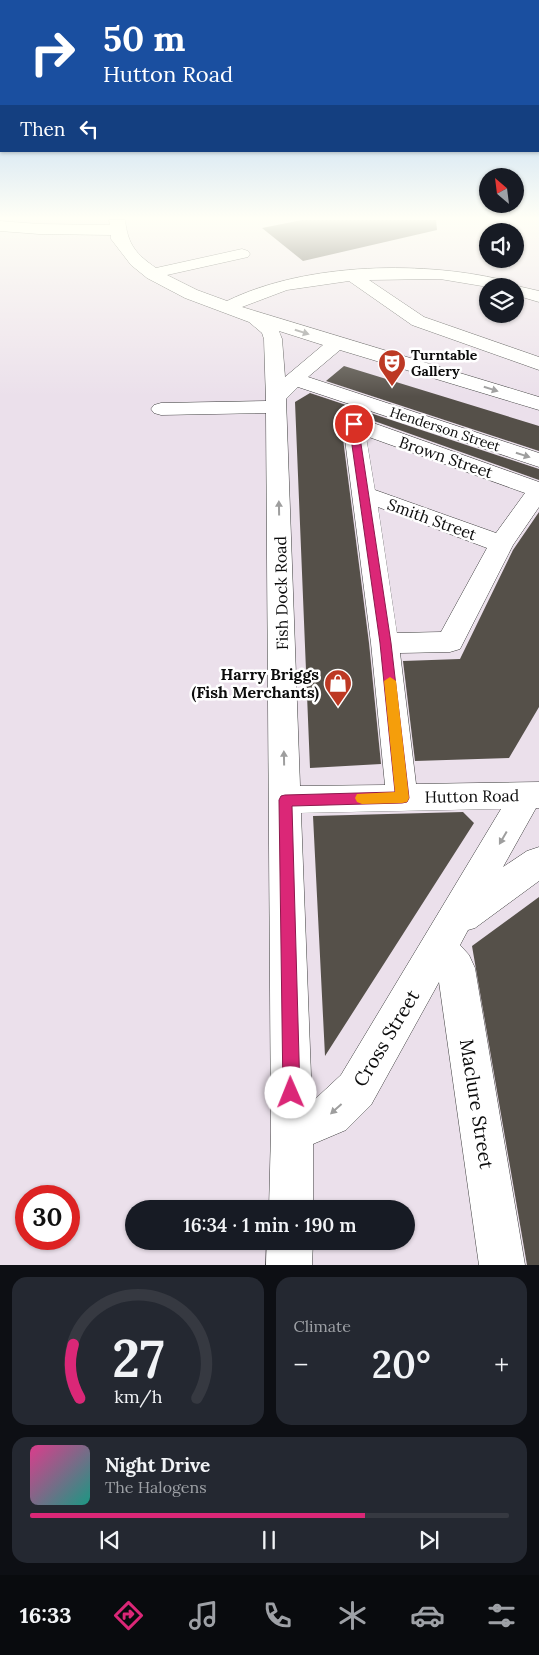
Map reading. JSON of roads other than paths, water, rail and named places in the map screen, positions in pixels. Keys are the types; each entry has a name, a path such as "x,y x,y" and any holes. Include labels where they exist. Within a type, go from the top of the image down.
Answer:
{"street":[{"path":"162,279 175,287 255,318 539,404"},
{"path":"227,308 262,291 297,282 325,279"},
{"path":"357,279 418,321 539,364"},
{"path":"524,293 539,297"},
{"name":"Fish Dock Road","path":"255,318 270,331 273,339 282,394 285,800 292,1132 290,1200"},
{"path":"282,394 337,343"},
{"name":"Henderson Street","path":"160,409 282,394 539,460"},
{"name":"Brown Street","path":"363,494 354,424 539,490"},
{"path":"385,643 450,642 501,544 539,490"},
{"path":"363,494 385,643 402,798"},
{"name":"Smith Street","path":"363,494 501,544"},
{"name":"Hutton Road","path":"285,800 533,795"},
{"name":"Cross Street","path":"292,1132 331,1115 356,1090 447,935 533,795"},
{"name":"Cross Street","path":"447,935 539,862"},
{"name":"Maclure Street","path":"447,935 456,968 502,1265"},
{"path":"290,1250 290,1265"}],"place":[{"name":"Turntable Gallery","path":"392,387"},
{"name":"Harry Briggs (Fish Merchants)","path":"338,707"}]}
